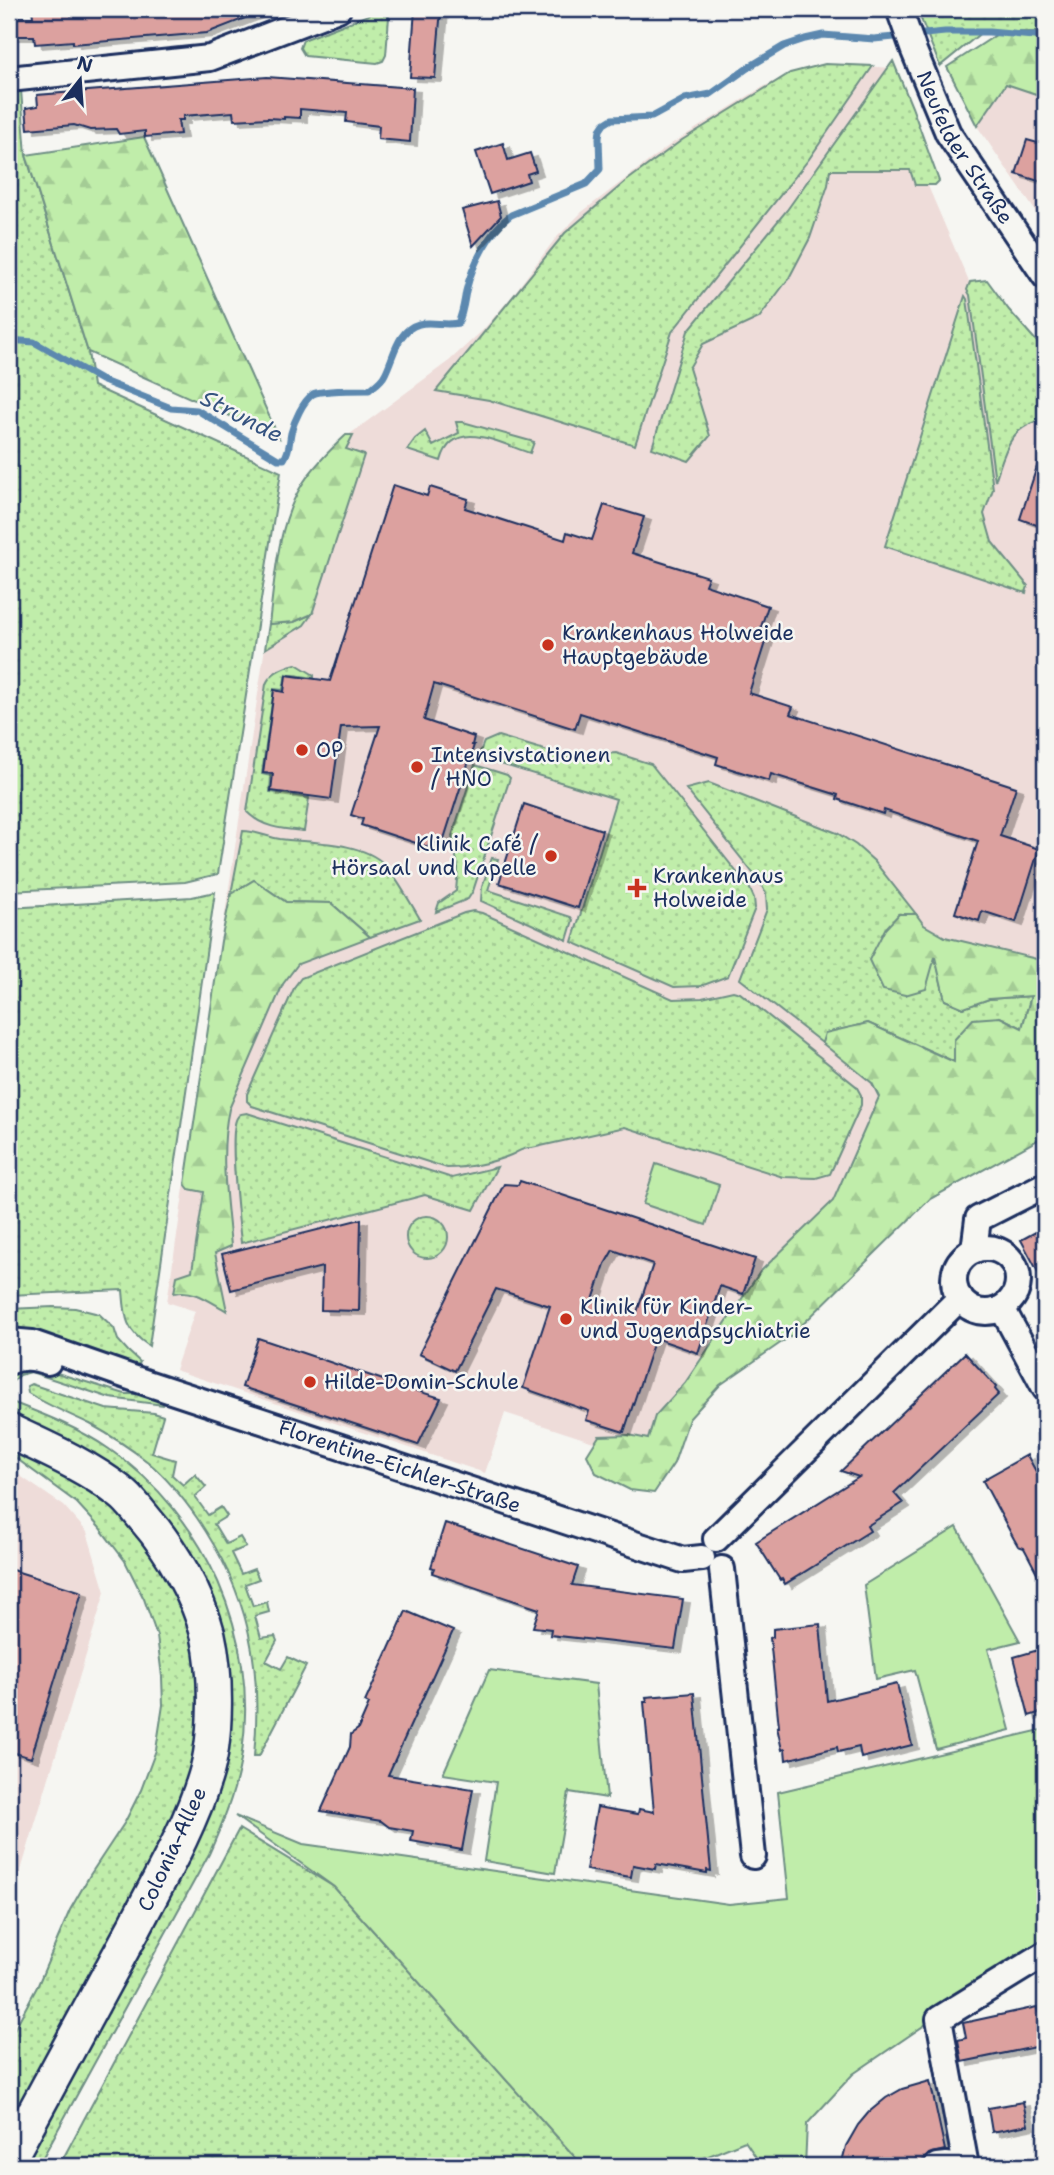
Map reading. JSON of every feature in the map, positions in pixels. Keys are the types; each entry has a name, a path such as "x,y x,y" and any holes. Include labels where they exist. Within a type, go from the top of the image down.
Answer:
{"main road":[{"name":"Colonia-Allee","path":"9,1431 63,1455 122,1493 154,1530 178,1564 208,1635 214,1708 212,1743 205,1777 187,1822 9,2160"}],"street":[{"path":"9,79 210,58 338,9"},
{"name":"Neufelder Straße","path":"901,15 948,134 1045,276"},
{"path":"974,1250 978,1219 1045,1185"},
{"path":"995,1249 1013,1261 1017,1271 1016,1292 1011,1301 1002,1308 984,1312 975,1310 960,1298 956,1290 956,1271 960,1262 974,1250 995,1249"},
{"path":"753,1856 713,1555 960,1298"},
{"path":"1002,1308 1045,1388"},
{"name":"Florentine-Eichler-Straße","path":"9,1341 32,1343 683,1560 713,1555"},
{"name":"Florentine-Eichler-Straße","path":"9,1362 16,1358 34,1358 59,1365 101,1367"},
{"path":"966,2166 939,2019 1045,1954"},
{"path":"937,2166 955,2166"}],"shaded area":[{"name":"Krankenhaus Holweide","path":"833,64 893,68 926,168 928,186 969,282 987,280 1045,351 1045,1116 901,1216 718,1385 648,1466 615,1449 505,1413 485,1473 175,1370 195,1311 167,1302 278,560 292,504 304,482 335,445 449,361 483,330 555,239 582,212 671,144 761,88 796,71"},
{"path":"1006,84 1045,97 1045,225 977,126"},
{"path":"9,1460 10,1469 64,1506 87,1532 105,1592 9,1910"}],"green space":[{"path":"917,9 1045,9 1045,32 982,32 940,66"},
{"path":"384,11 389,17 386,55 383,61 377,63 305,56 300,48 303,40"},
{"path":"1045,34 1045,97 1006,84 977,126 947,67 996,35"},
{"path":"893,61 939,181 935,185 915,185 910,170 830,170 828,185 810,238 789,278 759,318 703,344 689,368 710,436 689,461 652,448 688,331 787,210"},
{"path":"825,64 873,66 809,159 672,332 635,445 489,400 436,391 565,233 625,182 682,140 790,73"},
{"path":"9,90 21,90 26,155 88,352 93,386 281,472 218,874 185,882 9,891"},
{"path":"144,137 279,438 88,352 26,155"},
{"path":"987,280 1045,351 1045,420 1033,423 1016,434 1006,450 995,481 970,295 967,290 970,282"},
{"path":"965,296 993,489 984,514 992,542 1028,586 1026,593 885,546"},
{"path":"456,422 534,442 530,453 492,440 467,436 447,447 441,461 407,450 425,431 433,446 459,433"},
{"path":"346,435 353,435 346,449 364,455 312,614 294,622 269,624 278,552 294,499 312,470"},
{"path":"312,614 304,625 265,649 269,624 294,622"},
{"path":"296,664 314,675 314,678 286,674 283,690 274,689 262,774 271,776 270,792 309,798 304,831 266,825 247,812 266,684 278,671"},
{"path":"498,736 568,757 616,753 651,764 750,889 754,898 755,908 728,976 701,986 674,987 572,942 616,799 478,757 484,742"},
{"path":"475,765 510,778 473,891 468,899 436,912 439,903 456,891 458,868 452,836"},
{"path":"709,783 837,833 856,845 874,861 916,914 899,914 935,955 945,1000 963,1008 989,999 1031,996 1022,1028 1000,1017 955,1062 868,1023 826,1033 822,1043 740,979 767,909 766,894 760,882 686,789"},
{"path":"243,831 280,839 349,847 374,856 393,876 420,919 370,937 331,903 286,902 254,880 231,894"},
{"path":"492,858 498,859 488,890 571,917 573,920 567,940 481,901 482,887"},
{"path":"254,880 286,902 331,903 370,937 298,964 283,984 229,1109 224,1160 231,1246 215,1253 227,1311 195,1294 174,1293 177,1276 192,1271 204,1192 189,1189 185,1184 221,941 231,894"},
{"path":"215,892 149,1346 135,1334 128,1322 123,1290 9,1295 9,908 192,897"},
{"path":"473,911 673,999 702,998 733,991 740,993 856,1086 861,1095 861,1105 830,1174 816,1178 783,1177 625,1127 526,1148 488,1163 447,1168 252,1106 247,1101 247,1094 301,978"},
{"path":"899,914 916,914 924,925 945,937 1045,961 1045,1136 930,1199 792,1335 720,1385 689,1419 674,1463 654,1493 630,1490 596,1473 587,1455 599,1436 629,1435 648,1439 655,1416 685,1383 760,1272 833,1201 879,1097 872,1083 822,1043 825,1033 868,1023 954,1062 954,1040 973,1019 1000,1017 1022,1028 1031,996 989,999 964,1008 945,1000 935,957 926,989 905,995 883,990 869,960 885,929"},
{"path":"247,1113 452,1178 497,1167 474,1210 425,1195 241,1243 234,1141 237,1118 240,1114"},
{"path":"656,1164 719,1185 706,1225 643,1204"},
{"path":"427,1216 442,1222 448,1237 442,1252 427,1258 412,1252 406,1237 412,1222"},
{"path":"75,1308 99,1314 114,1328 118,1340 139,1364 134,1366 9,1333 9,1309"},
{"path":"31,1365 125,1394 167,1398 163,1405 110,1398 31,1372 20,1375 12,1382 9,1380 9,1372"},
{"path":"31,1384 106,1409 163,1416 152,1453 175,1460 172,1475 183,1485 195,1474 206,1487 195,1497 208,1515 221,1507 227,1516 214,1524 226,1544 240,1537 246,1547 231,1553 241,1574 254,1569 259,1579 245,1584 253,1606 267,1602 269,1612 255,1616 261,1638 275,1636 277,1641 266,1661 281,1669 288,1657 306,1666 259,1756 254,1756 256,1691 248,1631 229,1574 215,1546 180,1496 148,1462 97,1428 28,1393 27,1386"},
{"path":"9,1401 61,1422 97,1441 143,1476 173,1508 198,1544 218,1582 233,1623 242,1666 245,1709 237,1779 209,1854 38,2166 20,2166 208,1813 194,1565 9,1416"},
{"path":"11,1446 103,1497 136,1528 180,1599 197,1654 202,1689 190,1790 9,2139 9,2039 38,1985 70,1910 125,1822 141,1790 156,1750 163,1705 157,1636 144,1599 125,1561 77,1503 9,1453"},
{"path":"957,1527 1020,1641 988,1649 1010,1730 936,1749 915,1670 876,1679 864,1585"},
{"path":"489,1670 596,1684 607,1798 569,1792 555,1873 484,1861 496,1782 443,1774"},
{"path":"1045,1729 1045,1943 853,2074 807,2124 805,2166 762,2166 745,2141 684,2166 583,2166 334,1887 235,1816 303,1844 729,1904 789,1898 778,1792"},
{"path":"239,1829 334,1887 583,2166 59,2166"}],"building":[{"path":"32,9 71,9 71,16 131,14 131,9 266,10 207,33 73,44 73,41 35,44 34,36 9,36 9,17 33,17"},
{"path":"415,9 441,9 435,78 410,77"},
{"path":"267,77 413,88 410,142 378,139 379,126 346,122 347,113 300,109 300,118 284,119 234,120 233,112 183,116 183,120 178,120 180,134 145,137 145,131 119,134 116,129 90,130 74,125 28,129 26,108 38,106 37,95"},
{"path":"1027,140 1045,145 1045,183 1016,174"},
{"path":"503,143 508,160 530,153 536,171 527,174 529,181 490,194 476,152"},
{"path":"497,201 501,216 473,246 462,210"},
{"path":"1042,451 1045,451 1045,528 1020,519"},
{"path":"393,485 427,496 430,487 468,499 465,508 565,540 567,532 592,540 604,505 644,517 632,553 708,577 705,585 768,606 758,636 766,639 749,693 793,707 790,714 1016,787 1000,836 1039,849 1016,922 982,911 979,921 955,913 978,841 884,810 883,814 837,799 838,795 771,774 769,781 716,764 718,757 580,713 575,729 434,684 424,720 474,737 474,745 442,845 430,841 428,847 361,825 363,819 351,815 380,726 341,727 331,799 271,791 273,774 263,773 274,690 284,692 286,675 330,681"},
{"name":"Klinik Café / Hörsaal und Kapelle","path":"524,804 602,830 578,908 499,883"},
{"path":"520,1181 755,1259 743,1294 720,1286 698,1353 655,1338 624,1432 586,1420 589,1411 523,1388 550,1306 496,1289 455,1371 419,1354 504,1184 518,1185","holes":["613,1250 653,1264 636,1315 593,1300 605,1264"]},
{"path":"361,1219 359,1311 321,1310 322,1267 231,1290 222,1254"},
{"path":"1045,1227 1045,1285 1021,1240"},
{"path":"258,1338 441,1398 418,1445 242,1387"},
{"path":"965,1353 996,1387 999,1394 894,1493 903,1503 867,1526 870,1531 785,1584 756,1542 859,1477 841,1471"},
{"path":"1027,1455 1045,1488 1045,1588 1024,1548 1018,1546 983,1481"},
{"path":"445,1523 578,1567 572,1585 683,1599 675,1649 550,1635 551,1629 533,1627 539,1609 432,1573 434,1568 431,1567"},
{"path":"9,1569 82,1592 31,1758 9,1751"},
{"path":"406,1611 453,1631 388,1775 473,1789 462,1850 411,1841 413,1831 389,1827 381,1821 321,1811 350,1747 351,1734 358,1729 369,1704 365,1702"},
{"path":"820,1624 827,1701 897,1684 912,1745 861,1758 859,1747 838,1752 837,1747 786,1760 777,1727 770,1638 773,1637 773,1629"},
{"path":"1045,1648 1045,1711 1029,1716 1014,1657"},
{"path":"694,1693 711,1871 707,1870 707,1873 656,1864 655,1869 633,1865 631,1877 586,1870 597,1807 638,1814 639,1809 654,1812 644,1702 647,1702 646,1697"},
{"path":"1037,2007 1038,2012 1045,2010 1045,2029 1042,2030 1045,2045 962,2062 958,2040 966,2038 963,2023"},
{"path":"930,2081 945,2150 929,2154 913,2166 841,2166 846,2146 869,2112 902,2089"},
{"path":"1023,2102 1028,2125 992,2132 988,2108"}],"waterway":[{"name":"Strunde","path":"9,340 34,342 101,380 171,408 197,410 278,459 284,459 297,417 313,394 369,390 384,376 397,345 412,327 424,323 458,323 473,270 496,230 511,215 586,184 600,169 600,130 612,119 652,117 685,99 711,94 784,46 823,35 874,39 945,32 989,32 1045,37"}],"place":[{"name":"Krankenhaus Holweide Hauptgebäude","path":"548,645"},
{"name":"OP","path":"302,750"},
{"name":"Intensivstationen / HNO","path":"417,767"},
{"name":"Klinik Café / Hörsaal und Kapelle","path":"551,856"},
{"name":"Krankenhaus Holweide","path":"637,888"},
{"name":"Klinik für Kinder- und Jugendpsychiatrie","path":"566,1319"},
{"name":"Hilde-Domin-Schule","path":"310,1382"}]}
